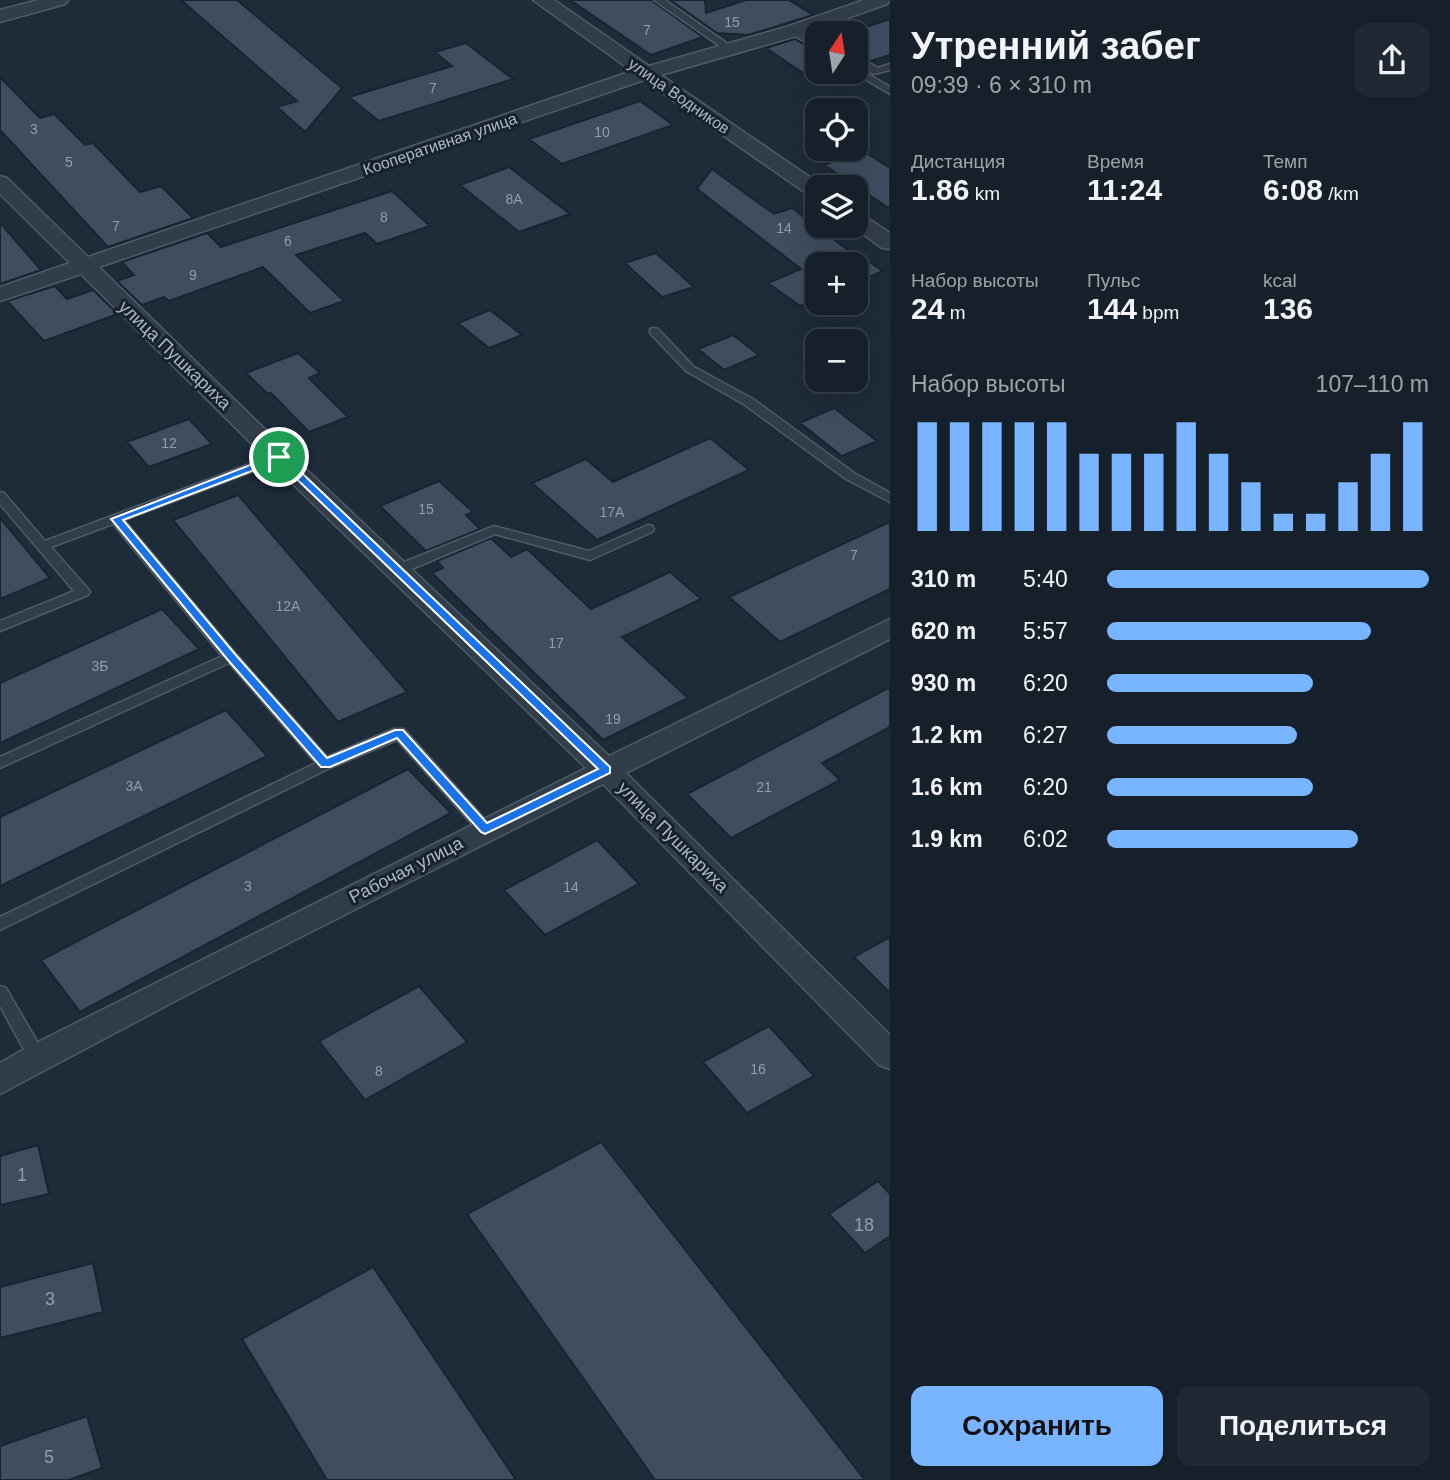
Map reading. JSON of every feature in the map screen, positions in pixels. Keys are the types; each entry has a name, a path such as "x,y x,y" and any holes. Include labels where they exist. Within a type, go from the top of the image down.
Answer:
{"street":[{"path":"0,16 59,0"},
{"name":"улица Водников","path":"542,0 805,184"},
{"name":"Кооперативная улица","path":"830,21 881,0"},
{"name":"Кооперативная улица","path":"0,294 646,73 805,31"},
{"name":"улица Пушкариха","path":"0,182 279,457 606,770 890,1056"},
{"path":"868,227 890,243"},
{"name":"Рабочая улица","path":"0,1080 37,1057 485,829 890,628"}],"lane":[{"path":"659,0 730,49"},
{"path":"868,66 877,72 890,67"},
{"path":"868,77 890,91"},
{"path":"654,331 690,369 749,402 850,476 890,498"},
{"path":"44,546 279,457"},
{"path":"0,496 83,592 0,626"},
{"path":"116,519 231,657 326,764"},
{"path":"397,570 494,530 590,556 648,529"},
{"path":"0,763 231,657"},
{"path":"0,923 326,764 399,733 485,829"},
{"path":"0,992 37,1057"}],"building":[{"path":"181,0 237,0 341,87 344,86 305,132 277,107 297,101"},
{"path":"570,0 651,0 703,37 651,55"},
{"path":"670,0 705,0 706,13 746,0 789,0 813,15 748,35 717,33"},
{"path":"890,19 890,55 871,61 868,59 868,26"},
{"path":"795,39 805,45 805,74 766,48"},
{"path":"466,43 513,79 379,121 349,97 452,66 435,52"},
{"path":"0,77 40,118 54,114 85,145 93,143 140,192 161,186 193,218 108,247 0,130"},
{"path":"640,101 673,125 562,164 529,139"},
{"path":"868,154 890,168 890,209 868,194 868,175 839,175 824,165 835,161 868,161"},
{"path":"509,167 570,214 519,232 460,185"},
{"path":"712,169 774,214 792,208 805,218 805,238 832,238 854,252 805,252 805,304 800,306 768,283 801,269 697,189"},
{"path":"392,191 430,226 377,244 365,233 296,255 344,301 310,313 263,267 169,301 164,297 142,305 117,281 134,275 122,262 207,233 221,247"},
{"path":"0,223 41,270 0,284"},
{"path":"656,253 694,287 662,297 625,263"},
{"path":"868,261 883,271 868,278"},
{"path":"55,286 67,299 93,290 118,314 44,341 7,301"},
{"path":"490,310 522,335 489,348 458,323"},
{"path":"733,335 759,355 724,370 698,349"},
{"path":"298,353 320,373 309,378 348,417 309,432 271,393 268,394 246,373"},
{"path":"834,408 877,441 842,456 800,423"},
{"path":"189,419 212,444 149,467 127,442"},
{"path":"710,438 749,470 597,540 532,483 586,459 613,482"},
{"path":"439,481 473,512 466,515 480,529 426,551 380,506"},
{"path":"238,495 407,692 338,722 173,520"},
{"path":"0,518 50,578 0,599"},
{"path":"890,522 890,589 780,642 729,597"},
{"path":"491,538 511,557 527,549 591,609 670,572 701,599 622,637 688,698 603,740 432,573 443,568 437,561"},
{"path":"162,609 199,649 0,743 0,683"},
{"path":"890,687 890,727 822,763 840,780 731,838 687,794"},
{"path":"226,710 267,756 0,886 0,817"},
{"path":"408,769 451,813 80,1012 41,960"},
{"path":"597,840 639,884 545,935 504,890"},
{"path":"890,937 890,993 854,957"},
{"path":"419,986 467,1042 365,1100 319,1041"},
{"path":"769,1026 814,1076 747,1113 703,1062"},
{"path":"601,1142 865,1480 655,1480 467,1214"},
{"path":"38,1145 49,1194 0,1205 0,1156"},
{"path":"878,1181 890,1194 890,1236 865,1253 829,1214"},
{"path":"93,1263 103,1312 0,1338 0,1287"},
{"path":"373,1267 516,1480 327,1480 242,1339"},
{"path":"87,1416 102,1468 69,1480 0,1480 0,1446"}],"route":[{"path":"279,457 606,770 485,829 399,733 326,764 231,657 116,519 279,457"}]}
